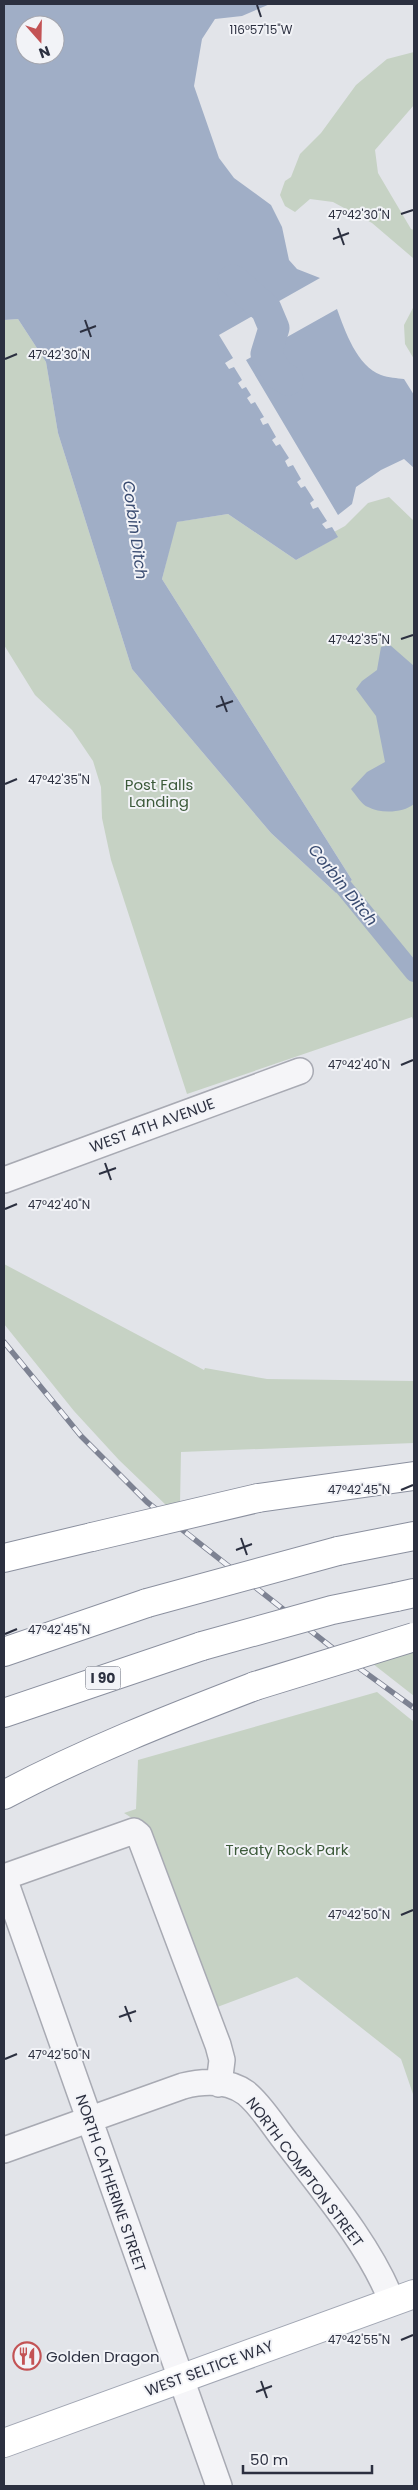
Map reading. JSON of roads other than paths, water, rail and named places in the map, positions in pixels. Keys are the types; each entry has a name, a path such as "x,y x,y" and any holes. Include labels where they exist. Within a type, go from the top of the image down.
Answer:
{"main road":[{"path":"4,1558 258,1498 414,1476"},
{"path":"4,1652 147,1603 338,1552 414,1536"},
{"name":"I 90","path":"4,1713 202,1646 332,1610 405,1595"},
{"path":"4,1795 75,1758 146,1727 255,1686 414,1637"},
{"name":"WEST SELTICE WAY","path":"4,2443 403,2298"}],"street":[{"name":"WEST 4TH AVENUE","path":"4,1180 300,1071"},
{"path":"4,1878 134,1831 142,1840 222,2060 219,2084 200,2083 183,2086 88,2118 4,2150"},
{"name":"NORTH CATHERINE STREET","path":"4,1878 219,2486"},
{"name":"NORTH COMPTON STREET","path":"219,2084 238,2089 258,2106 369,2256 385,2283 403,2298"}],"water":[{"path":"4,4 270,4 242,16 215,19 202,39 194,86 219,158 234,178 271,205 282,227 289,260 297,269 320,278 219,335 233,358 225,363 229,369 234,367 242,380 238,383 242,389 246,387 251,395 247,398 251,404 255,402 264,417 260,419 263,425 268,423 276,437 272,440 276,446 280,444 289,458 285,461 288,467 293,465 301,479 297,482 301,488 305,486 314,500 310,503 313,509 318,507 327,521 322,524 326,529 332,527 338,537 296,560 228,514 177,522 162,579 352,880 336,893 271,833 132,669 58,433 46,362 18,319 4,320"},
{"path":"337,309 353,347 365,364 381,375 404,379 414,395 414,468 404,459 381,470 356,487 352,504 338,515 246,360"},
{"path":"390,645 414,666 414,804 398,811 385,812 366,806 351,789 367,772 385,762 376,716 356,689 362,681 377,670 381,647"}],"waterway":[{"path":"233,280 266,309 274,328 266,354 278,374 288,380"},
{"name":"Corbin Ditch","path":"328,868 414,973"}],"railway":[{"path":"4,1342 81,1436 147,1502 344,1657 414,1708"}],"place":[{"name":"Golden Dragon","path":"27,2356"}],"park label":[{"name":"Post Falls Landing","path":"159,792"},
{"name":"Treaty Rock Park","path":"287,1849"}]}
